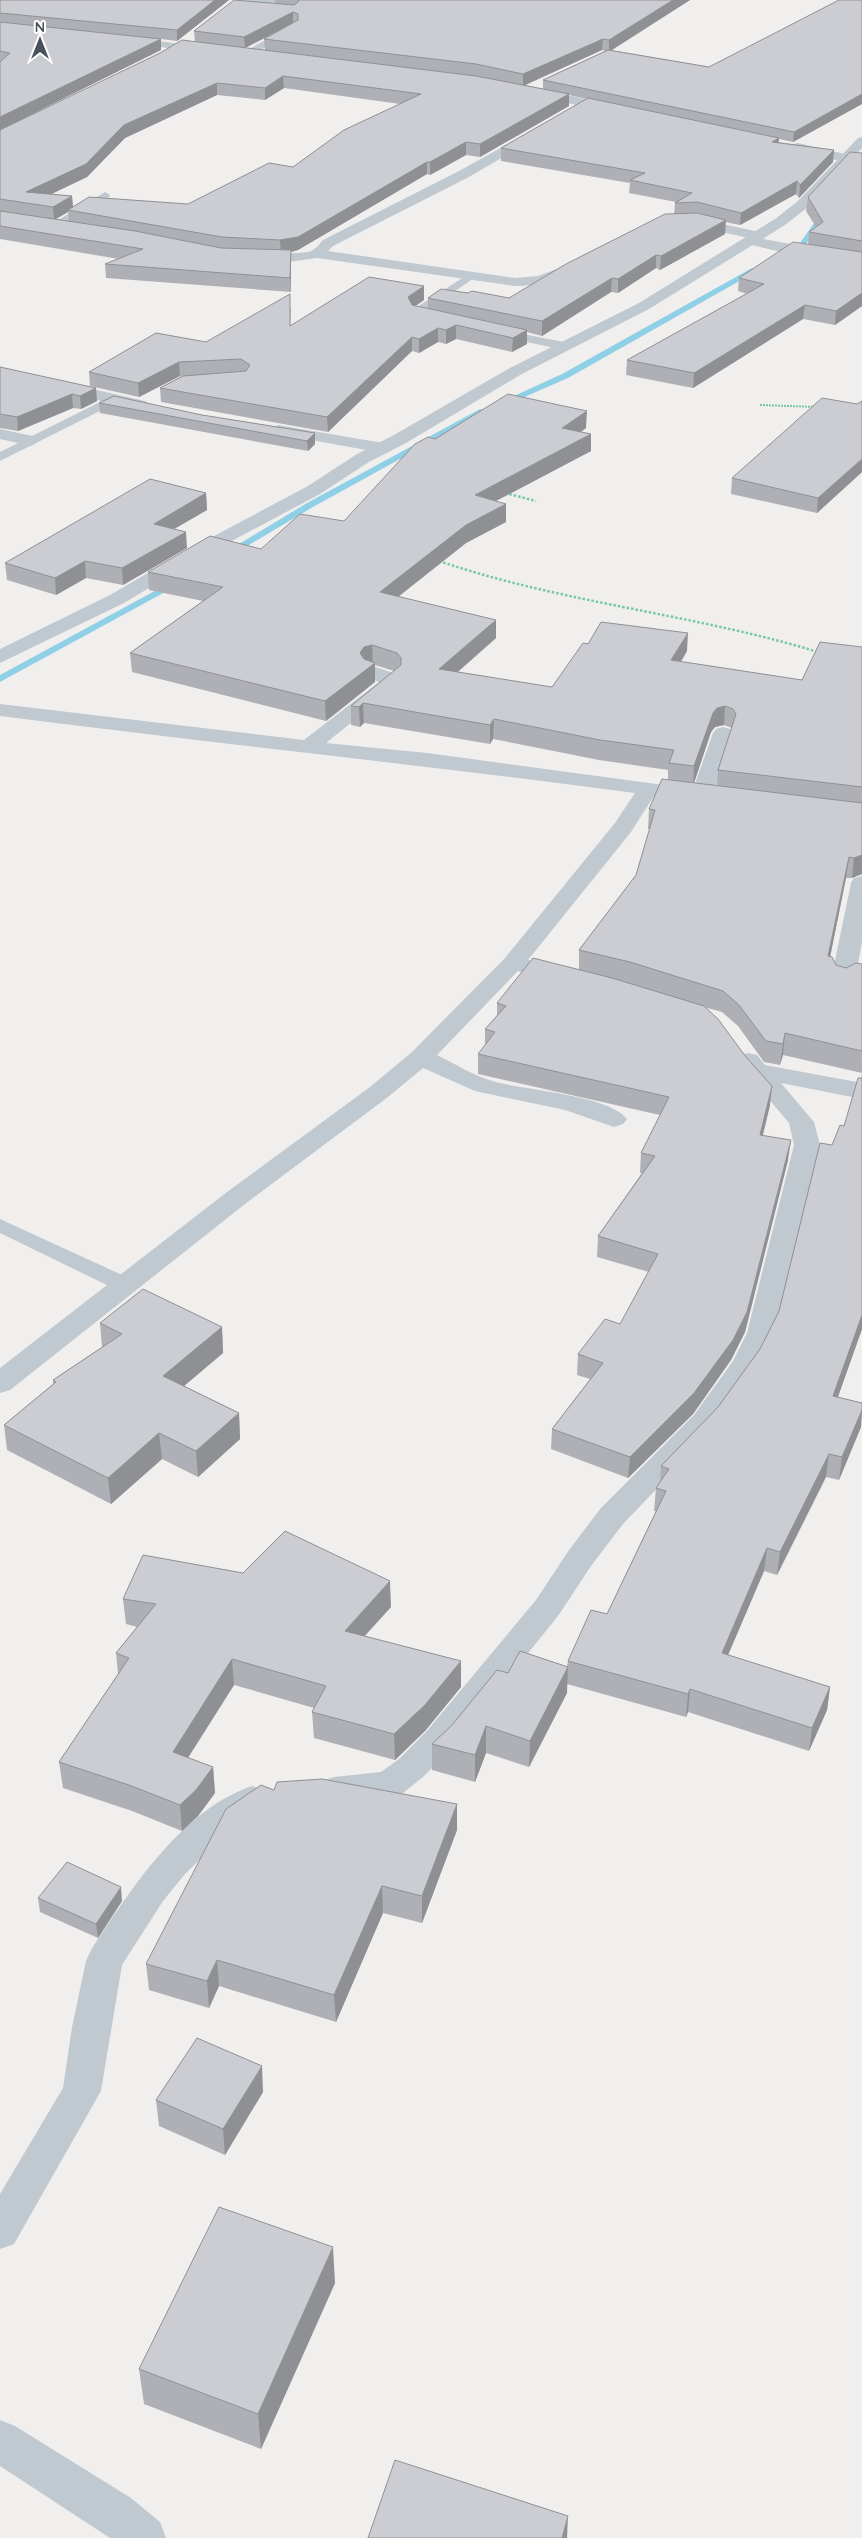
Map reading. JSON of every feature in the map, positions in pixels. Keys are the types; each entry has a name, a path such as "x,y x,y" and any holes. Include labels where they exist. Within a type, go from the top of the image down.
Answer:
{"street":[{"path":"222,15 232,6 242,1 278,5"},
{"path":"268,56 241,53 293,28"},
{"path":"164,56 194,36"},
{"path":"116,40 218,51"},
{"path":"543,83 523,90 629,112"},
{"path":"569,113 586,103"},
{"path":"317,254 328,244 343,235 464,174 543,128"},
{"path":"0,657 117,599 190,556 314,490 514,372 644,306 756,238 803,204 856,161 862,141"},
{"path":"785,144 856,161"},
{"path":"678,220 696,221 756,238 784,249 862,261"},
{"path":"48,225 71,229"},
{"path":"239,257 281,259 317,254 507,281 532,281 562,274 585,261"},
{"path":"0,373 140,405 157,402"},
{"path":"262,428 383,448"},
{"path":"0,434 31,441"},
{"path":"308,748 389,684 390,678 372,672"},
{"path":"0,710 308,748 427,759 711,796 723,733"},
{"path":"0,1383 236,1198 379,1092 421,1057 513,963 623,827 648,789"},
{"path":"844,980 862,883"},
{"path":"513,963 594,984"},
{"path":"0,2231 11,2191 82,2092 91,2027 104,1961 150,1891 210,1828 237,1808 253,1800 295,1792 371,1788 391,1783 418,1761 438,1741 548,1608 580,1558 612,1516 704,1422 746,1364 760,1333 807,1146 801,1122 755,1070 732,1039"},
{"path":"421,1057 462,1078 484,1086 588,1108 614,1119"},
{"path":"755,1070 862,1091"},
{"path":"0,2441 115,2514 144,2538"}],"lane":[{"path":"48,225 105,195"},
{"path":"441,321 418,316 415,312 472,275"},
{"path":"488,331 564,346"},
{"path":"0,457 114,399"},
{"path":"0,1225 125,1285"}],"path":[{"path":"760,405 820,407"},
{"path":"497,491 536,501"},
{"path":"437,561 486,577 762,635 827,655"}],"building":[{"path":"0,0 215,0 177,30 0,13"},
{"path":"234,0 294,5 298,0 673,0 609,40 603,39 523,74 476,64 264,39 298,20 298,14 293,12 244,37 194,31"},
{"path":"839,0 862,0 862,94 794,132 543,80 608,50 709,67"},
{"path":"0,22 161,39 0,117 0,62 10,53 0,51"},
{"path":"182,40 476,76 569,94 480,144 466,142 427,162 298,237 280,240 222,237 68,210 89,197 188,204 269,163 293,167 344,130 421,94 283,76 265,88 217,83 124,125 86,164 26,192 72,196 53,207 0,199 0,130 160,53"},
{"path":"588,98 779,138 772,142 834,150 800,185 797,181 741,213 697,202 675,203 692,193 630,180 645,173 501,148"},
{"path":"850,152 862,153 862,241 809,232 823,222 808,197"},
{"path":"0,211 135,231 221,248 291,250 290,278 105,264 143,249 0,226"},
{"path":"697,213 726,220 661,256 656,255 618,279 612,278 542,321 428,298 441,289 468,293 472,291 509,298 566,264 665,214"},
{"path":"793,242 862,252 862,293 836,311 805,305 694,373 627,360 764,284 739,278"},
{"path":"369,277 424,286 408,297 412,305 527,330 513,338 456,325 446,330 438,328 419,339 412,337 327,417 160,388 183,376 246,371 250,365 241,359 179,362 138,383 89,372 156,333 206,342 290,294 290,326"},
{"path":"0,367 96,388 80,396 72,394 17,417 0,414"},
{"path":"508,394 587,411 562,428 591,434 475,495 506,504 466,525 380,592 496,620 439,669 552,687 583,643 588,644 601,622 688,633 671,660 802,680 820,642 862,647 862,787 718,770 736,714 733,709 725,706 717,708 713,713 694,766 669,763 674,750 600,740 494,719 490,725 363,703 359,707 351,706 401,665 401,658 397,653 372,645 364,647 360,653 364,659 375,663 325,701 130,653 223,587 148,572 210,536 261,549 300,514 344,521 415,444 428,437 435,439"},
{"path":"114,396 202,415 315,433 307,441 99,403"},
{"path":"822,398 857,404 862,401 862,459 818,498 732,478"},
{"path":"150,479 206,493 154,524 186,532 122,568 85,561 55,578 5,563"},
{"path":"662,779 862,803 862,855 854,858 849,857 828,956 832,957 836,965 846,968 856,963 862,964 862,1051 785,1033 783,1044 766,1041 739,1005 723,991 630,962 579,950 636,875 655,810 649,809"},
{"path":"533,958 612,978 704,1006 718,1019 746,1057 772,1086 760,1135 791,1140 747,1312 733,1340 694,1393 630,1457 552,1429 603,1363 578,1354 605,1319 620,1324 658,1254 598,1236 655,1156 641,1153 669,1097 478,1054 495,1032 485,1029 506,1006 497,1003"},
{"path":"858,1078 862,1078 862,1315 833,1396 862,1403 862,1410 842,1457 829,1454 780,1552 767,1548 722,1653 830,1687 812,1728 690,1689 688,1694 568,1661 591,1610 607,1614 666,1491 656,1488 669,1469 661,1466 718,1407 760,1349 779,1311 820,1143 832,1145 840,1125 844,1126"},
{"path":"143,1289 222,1327 163,1376 239,1413 196,1451 159,1433 108,1478 4,1425 56,1382 53,1380 122,1334 100,1323"},
{"path":"285,1531 390,1581 345,1631 461,1661 425,1705 394,1734 312,1712 326,1686 232,1659 173,1752 213,1767 196,1790 180,1805 129,1785 59,1762 129,1658 116,1653 156,1604 123,1599 143,1555 243,1573"},
{"path":"520,1651 568,1667 530,1741 486,1726 475,1755 432,1744 452,1725 497,1670 508,1673"},
{"path":"322,1779 457,1804 422,1896 382,1886 334,1995 217,1960 207,1981 146,1964 226,1809 261,1785 274,1790 277,1782"},
{"path":"67,1862 121,1887 96,1924 38,1898"},
{"path":"197,2038 262,2066 223,2129 156,2100"},
{"path":"219,2207 333,2247 258,2414 139,2369"},
{"path":"395,2460 568,2516 562,2538 368,2538"}],"waterway":[{"path":"788,252 803,244 826,210"},
{"path":"503,403 565,376 755,270"},
{"path":"229,553 310,505 483,411"},
{"path":"0,679 175,583"}]}
